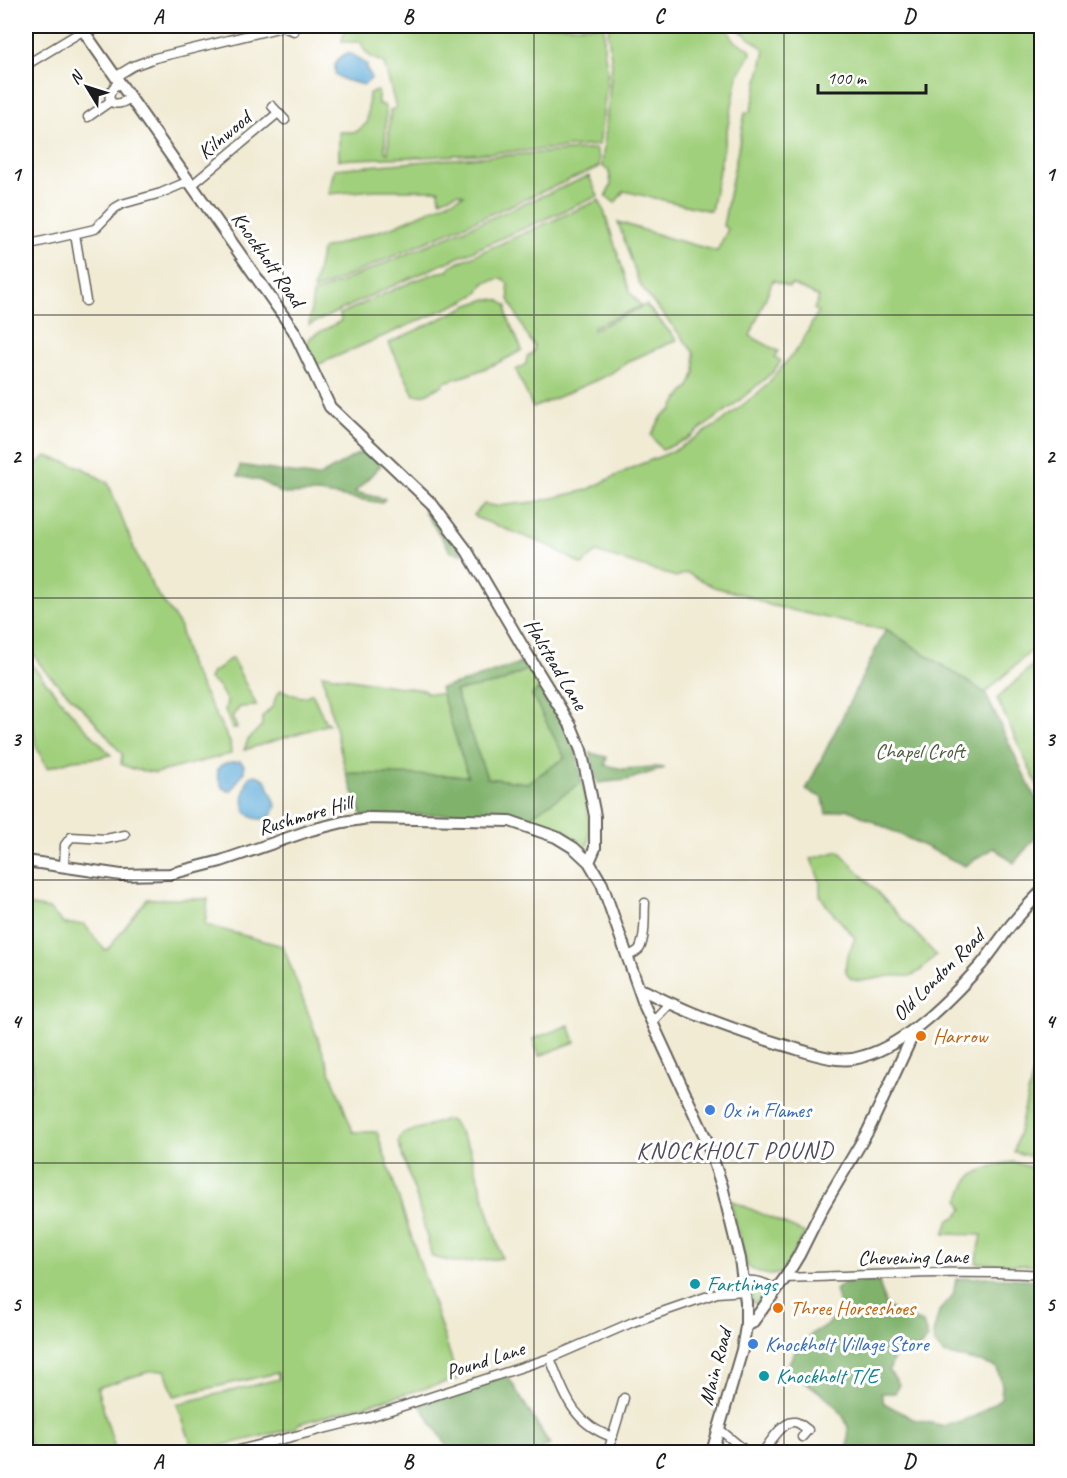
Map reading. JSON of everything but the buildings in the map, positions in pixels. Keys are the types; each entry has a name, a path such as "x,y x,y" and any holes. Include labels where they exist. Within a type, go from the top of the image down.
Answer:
{"street":[{"path":"130,98 120,104 115,104 109,96 117,80 140,63 282,27 294,32"},
{"path":"26,64 82,28"},
{"name":"Knockholt Road","path":"82,28 294,331 330,407 432,504"},
{"path":"88,117 111,101"},
{"name":"Kilnwood","path":"26,245 95,229 110,212 122,204 161,194 190,183 282,117 272,106"},
{"path":"75,234 86,301"},
{"name":"Halstead Lane","path":"432,504 467,551 571,726 590,786 595,816 595,848 589,862"},
{"name":"Rushmore Hill","path":"26,861 121,875 170,874 221,861 311,830 368,818 510,821 555,837 573,848 589,862"},
{"path":"64,867 65,846 71,837 106,839 125,835"},
{"name":"Main Road","path":"589,862 602,884 652,1022 699,1122 715,1163 744,1286 746,1326 742,1350 712,1452"},
{"name":"Old London Road","path":"639,990 751,1034 824,1057 840,1059 872,1054 890,1046 911,1032 932,1014 976,970 1041,891"},
{"path":"628,956 640,948 645,903"},
{"path":"652,1022 671,1004"},
{"path":"746,1326 752,1323 799,1255 823,1207 868,1131 910,1041 911,1032"},
{"path":"890,1046 902,1056"},
{"name":"Chevening Lane","path":"785,1278 963,1273 1041,1275"},
{"name":"Pound Lane","path":"231,1452 363,1419 550,1358 633,1322 717,1293 759,1282 776,1290"},
{"path":"550,1358 566,1398 574,1410 597,1432 612,1437"},
{"path":"608,1452 624,1403"},
{"path":"762,1452 787,1422 793,1421 808,1430 802,1437"},
{"path":"718,1429 747,1452"}],"green space":[{"path":"345,26 604,26 604,49 608,74 599,145 466,155 339,160 339,132 356,132 367,123 369,93 378,91 378,104 384,105 386,111 385,152 388,153 390,110 396,108 384,63 367,53 361,42 342,42"},
{"path":"609,26 719,26 729,31 733,40 750,49 751,54 738,75 711,211 624,191 615,203 606,196 611,185 609,171 602,166 612,65"},
{"path":"734,26 1041,26 1041,642 985,693 886,629 862,626 769,605 745,595 714,587 687,573 676,577 596,552 582,565 552,547 474,515 484,504 496,506 535,502 587,490 679,448 720,423 764,388 799,347 818,312 814,309 819,297 791,284 789,287 773,280 750,336 778,351 775,357 781,361 773,372 734,405 687,439 662,450 651,435 663,415 672,410 689,387 695,372 694,353 639,283 618,222 717,251 728,229 723,226 745,113 750,112 753,103 765,50"},
{"path":"596,149 599,167 313,291 322,249 395,226 464,195 457,193 440,200 439,190 375,190 329,194 334,169"},
{"path":"589,176 598,196 309,325 313,294"},
{"path":"599,200 630,292 641,306 593,327 593,330 646,305 677,340 629,361 608,375 533,408 516,370 526,364 527,357 533,353 534,346 509,299 508,284 502,278 484,283 478,293 464,301 317,365 306,343 312,336 341,321 340,314 412,282 449,271 450,266"},
{"path":"487,299 499,300 507,306 507,316 522,350 484,369 444,382 443,385 424,395 414,395 389,343 469,305"},
{"path":"363,451 381,465 355,492 385,499 382,503 318,493 283,494 261,481 238,476 240,465 318,477"},
{"path":"46,456 81,467 108,483 139,561 148,574 152,586 179,624 189,664 230,742 231,754 156,773 133,769 121,764 122,754 91,717 44,670 26,643 26,474"},
{"path":"431,508 463,554 451,552 424,511"},
{"name":"Chapel Croft","path":"886,629 985,693 1041,810 1041,831 1014,863 994,848 965,866 847,809 826,814 823,798 806,790"},
{"path":"1041,657 1041,793 997,699"},
{"path":"26,658 75,717 111,755 73,760 47,768 36,746 33,725 26,708"},
{"path":"232,658 257,706 240,707 232,717 237,728 232,729 225,710 227,702 219,687 209,679 212,672"},
{"path":"523,662 528,669 499,683 455,691 487,778 527,783 565,758 532,695 541,687 566,727 576,750 582,782 525,820 508,813 362,816 346,773 468,776 440,688"},
{"path":"528,669 541,687 532,695 565,758 527,783 487,778 455,691 499,683"},
{"path":"322,674 442,694 468,776 346,773"},
{"path":"281,690 301,697 312,693 325,721 329,724 244,750 248,740 262,725 262,717 273,706"},
{"path":"590,753 607,757 605,765 623,769 665,768 627,780 598,783"},
{"path":"582,782 589,828 589,838 584,853 560,833 525,820"},
{"path":"839,851 936,955 918,972 910,976 891,976 861,981 850,978 847,974 846,961 855,938 820,895 820,881 811,859"},
{"path":"147,899 208,899 205,925 283,946 353,1132 377,1132 458,1379 298,1424 296,1428 194,1452 177,1404 279,1379 277,1373 174,1396 165,1370 151,1371 97,1388 116,1452 32,1452 26,1431 26,1095 34,1076 32,1066 26,1056 26,905 49,909 64,924 84,924 105,950"},
{"path":"569,1025 575,1042 539,1056 533,1039"},
{"path":"1040,1061 1042,1063 1041,1159 1014,1152 1034,1069"},
{"path":"445,1120 452,1121 469,1147 502,1258 459,1263 432,1257 417,1199 398,1142 402,1134"},
{"path":"1013,1162 1041,1170 1041,1266 976,1263 982,1235 944,1234 949,1220 956,1217 963,1209 959,1201 970,1178 985,1169"},
{"path":"730,1200 805,1233 782,1272 768,1275 747,1266"},
{"path":"985,1277 1041,1280 1041,1419 1036,1424 1024,1452 848,1452 848,1429 839,1411 832,1402 813,1387 785,1369 797,1349 812,1333 828,1325 840,1306 835,1290 843,1283 879,1282 885,1303 895,1313 923,1323 928,1338 916,1351 895,1355 889,1371 899,1384 895,1393 881,1393 884,1403 913,1419 945,1426 975,1416 1001,1398 1002,1385 997,1368 944,1354 934,1343 933,1334 939,1311 953,1295 956,1279"},
{"path":"755,1285 765,1290 756,1304 753,1303 751,1290"},
{"path":"507,1375 550,1445 533,1452 451,1452 420,1405"}],"water":[{"path":"347,53 367,65 371,79 364,85 344,80 335,74 336,62"},
{"path":"240,761 244,765 244,772 231,791 226,790 218,779 218,768 224,764"},
{"path":"255,775 266,781 275,801 275,810 267,819 254,818 245,809 243,798 245,787 249,777"}],"place":[{"name":"Harrow","path":"921,1036"},
{"name":"Ox in Flames","path":"710,1110"},
{"name":"Farthings","path":"695,1284"},
{"name":"Three Horseshoes","path":"778,1308"},
{"name":"Knockholt Village Store","path":"753,1344"},
{"name":"Knockholt T/E","path":"764,1376"}],"district":[{"name":"KNOCKHOLT POUND","path":"735,1150"}]}
